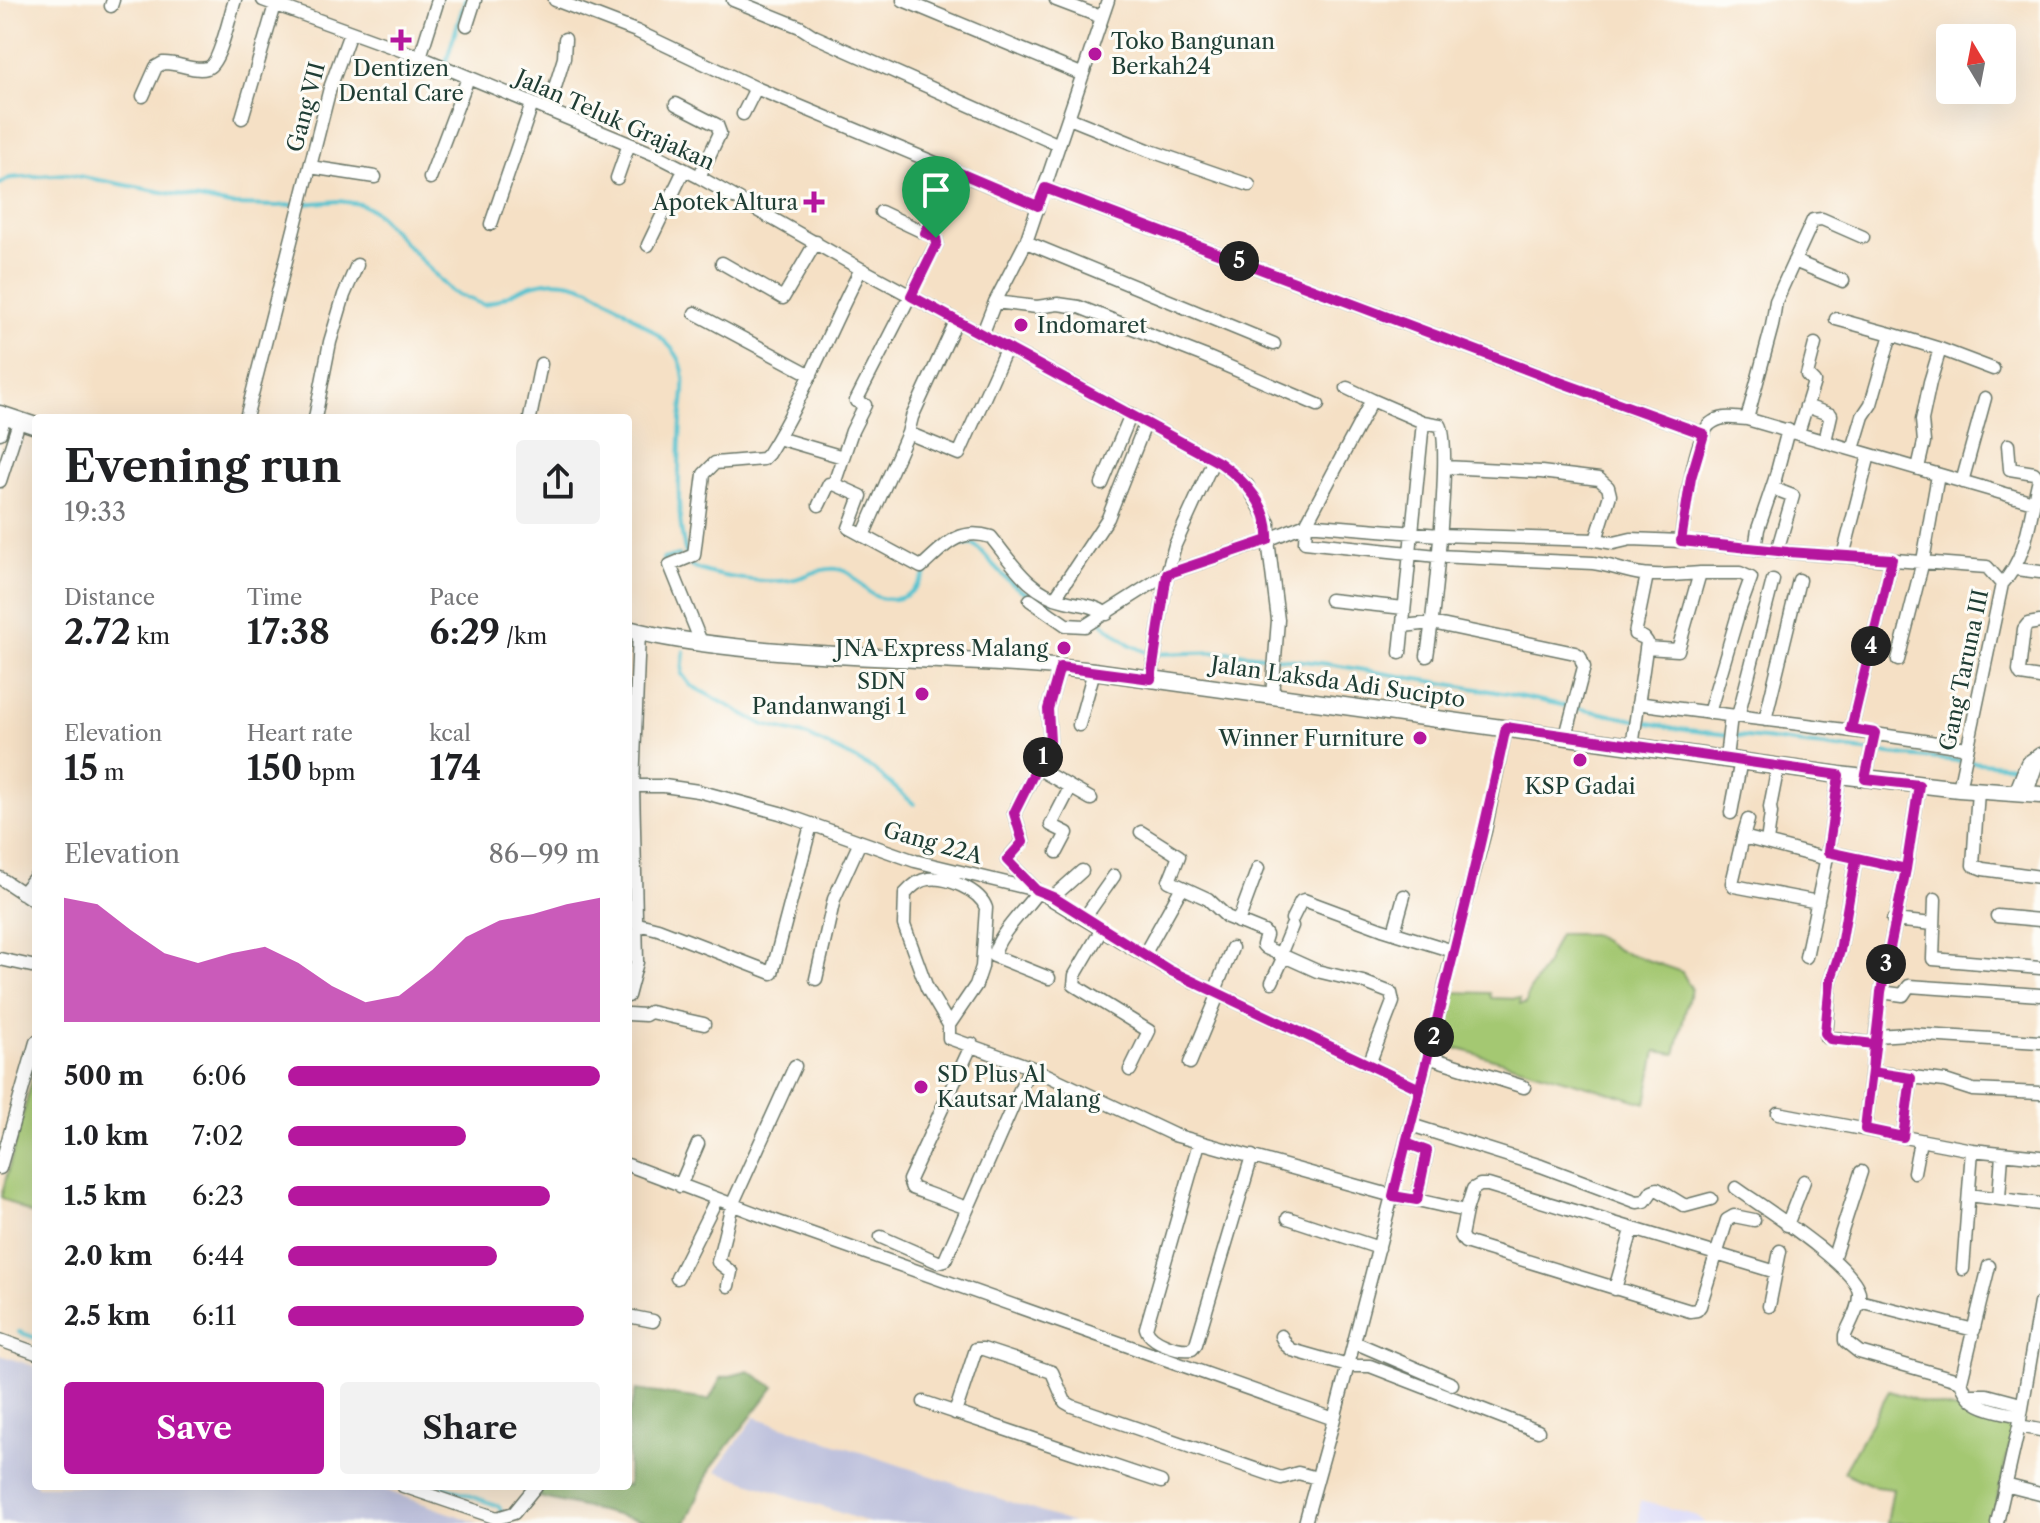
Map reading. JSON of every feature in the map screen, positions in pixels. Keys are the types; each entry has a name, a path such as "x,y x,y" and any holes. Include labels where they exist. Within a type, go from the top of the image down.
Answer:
{"main road":[{"name":"Jalan Laksda Adi Sucipto","path":"633,630 701,642 831,657 976,660 1094,671 1152,670 1272,696 1632,747 1732,754 1778,766 1865,779 1978,791 2027,789"}],"street":[{"path":"143,96 156,67 163,63 204,69 212,66 235,0"},
{"path":"420,57 438,0"},
{"path":"467,25 475,0"},
{"path":"555,0 636,31 756,88 1038,206"},
{"path":"733,0 800,27 1059,145"},
{"path":"903,0 1081,74"},
{"path":"1056,0 1101,17"},
{"path":"982,335 1026,242 1108,0"},
{"path":"242,118 279,4"},
{"name":"Jalan Teluk Grajakan","path":"279,4 420,57 629,144 699,177 861,269 1220,463 1247,485 1269,523 1268,540 1277,596 1272,696"},
{"name":"Gang VII","path":"247,414 330,88 350,33"},
{"path":"548,110 564,58 565,39"},
{"path":"430,178 468,78"},
{"path":"743,114 756,88"},
{"path":"491,224 532,104"},
{"path":"676,104 717,125 720,130 699,177"},
{"path":"1069,118 1148,150 1249,185"},
{"path":"617,178 629,144"},
{"path":"310,167 375,177"},
{"path":"648,245 684,170"},
{"path":"925,233 953,170"},
{"path":"1045,188 1704,434"},
{"path":"834,484 865,405 856,401 937,243 936,238 881,212"},
{"path":"1747,419 1776,301 1816,218 1863,237"},
{"path":"722,263 783,298 816,242"},
{"path":"1026,242 1274,344"},
{"path":"1794,261 1843,281"},
{"path":"316,414 330,342 357,265"},
{"path":"701,642 670,565 694,555 704,474 709,467 722,462 763,459 778,438 811,375 861,269"},
{"path":"995,302 1037,307 1058,304 1079,307 1318,405"},
{"path":"695,313 811,375"},
{"path":"1836,319 1940,349 1993,369"},
{"path":"863,536 953,328"},
{"path":"1853,449 1863,416 1871,404 1891,334"},
{"path":"1755,549 1758,529 1772,488 1814,382 1807,375 1815,344"},
{"path":"959,454 1007,347"},
{"path":"1918,468 1924,442 1922,420 1940,349"},
{"path":"531,414 541,364"},
{"path":"1347,388 1423,422 1440,425 1444,431 1445,467 1427,656"},
{"path":"1962,482 1985,398"},
{"path":"1372,400 1306,524 1303,539 1309,544 1437,556 1613,565 1623,571 1647,575 1740,573 1751,578 1709,713"},
{"path":"1806,406 1831,415 1825,441"},
{"path":"1102,484 1131,414"},
{"path":"1681,541 1688,493 1704,434 1708,426 1725,417 1747,419 2033,502"},
{"path":"0,433 15,419"},
{"path":"0,481 15,419"},
{"path":"1055,598 1108,518 1146,422"},
{"path":"1400,653 1423,422"},
{"path":"908,433 971,462"},
{"path":"778,438 843,457"},
{"name":"Gang Taruna III","path":"1959,789 2002,584 2016,569 2025,547 2039,479 2034,473 2010,469 2008,445"},
{"path":"1843,556 1869,455"},
{"path":"1152,670 1167,574 1180,531 1211,466"},
{"path":"1445,467 1541,472 1599,479 1608,487 1610,495 1596,540"},
{"path":"1898,660 1923,561 1938,475"},
{"path":"819,505 829,484 861,496 849,528 921,567 953,539 991,537 1019,575 1031,585 1055,598 1085,603 1106,614"},
{"path":"1772,488 1793,496 1777,551"},
{"path":"1030,600 1066,625 1092,624 1167,574 1306,524 1439,535 1614,543 1631,539 1681,541 1923,561 1987,567 2002,584"},
{"path":"1613,565 1617,563 1614,543"},
{"path":"1851,729 1892,559"},
{"path":"2016,569 2040,572"},
{"path":"1646,648 1678,650 1700,573"},
{"path":"1632,747 1646,648 1646,640 1635,634 1647,575"},
{"path":"1731,813 1733,719 1773,580"},
{"path":"1765,720 1799,580"},
{"path":"1330,600 1404,608"},
{"path":"2040,622 2028,624 2024,629 2019,671 2021,675 2040,678"},
{"path":"1403,626 1432,623 1580,656 1584,667 1566,736"},
{"path":"632,685 633,630"},
{"path":"1049,978 996,959 994,953 1001,938 1037,891 1007,860 1023,842 1014,813 1050,741 1048,709 1060,667"},
{"path":"1079,725 1094,671"},
{"path":"1638,706 1709,713 1733,719 1851,729 1965,758"},
{"path":"1305,1523 1411,1125 1472,883 1506,727"},
{"path":"1865,779 1875,733"},
{"path":"2027,789 2036,759"},
{"path":"1767,842 1778,766"},
{"path":"1037,768 1091,799"},
{"path":"1806,957 1827,856 1839,775"},
{"path":"632,776 632,961"},
{"path":"1865,1129 1881,992 1919,785"},
{"name":"Gang 22A","path":"633,786 698,791 780,813 929,865 1053,897 1144,955 1420,1089"},
{"path":"1057,852 1067,833 1051,825 1070,788"},
{"path":"1978,791 1972,860 1977,868 2040,877"},
{"path":"1748,820 1732,884 1818,902"},
{"path":"632,923 658,929 772,973 811,825"},
{"path":"1141,832 1179,856 1169,881 1208,899 1227,917 1264,932 1264,946 1317,971 1363,982 1393,995 1369,1064"},
{"path":"1743,837 1827,856 1856,858 1906,869"},
{"path":"816,979 834,899 860,842"},
{"path":"1856,858 1840,951 1830,982 1825,1033 1830,1039 1875,1040 1914,1034 2040,1042"},
{"path":"1238,922 1258,868"},
{"path":"1053,897 1082,871"},
{"path":"1085,917 1114,876"},
{"path":"0,878 32,899"},
{"path":"949,1025 976,985 982,967 986,908 981,899 962,886 926,879 905,894 904,925 927,988 949,1025 949,1038 1030,1067 1159,1129 1199,1143 1393,1196 1466,1211"},
{"path":"22,893 32,881"},
{"path":"1144,955 1182,887"},
{"path":"1394,932 1404,896"},
{"path":"1935,899 1934,960 2040,968"},
{"path":"1272,982 1292,922 1304,900 1453,951"},
{"path":"1997,916 2040,920"},
{"path":"1893,920 1933,924"},
{"path":"1102,929 1075,975 1074,985 1149,1031 1130,1070"},
{"path":"1190,1063 1232,948"},
{"path":"0,959 32,966"},
{"path":"1881,992 1903,995 1907,987 1922,987 2040,995"},
{"path":"632,1014 650,1012 704,1024"},
{"path":"967,1208 912,1188 909,1180 972,1044"},
{"path":"0,1168 32,1056"},
{"path":"1428,1057 1524,1087"},
{"path":"728,1286 731,1272 718,1262 732,1205 795,1066"},
{"path":"881,1237 942,1263 1030,1067"},
{"path":"1872,1072 1945,1081 1973,1090 2040,1093"},
{"path":"1903,1137 1911,1078"},
{"path":"1778,1113 1972,1150 2040,1157"},
{"path":"1411,1125 1555,1170 1637,1202 1645,1201 1657,1189 1685,1206 1711,1199"},
{"path":"1914,1172 1920,1141"},
{"path":"1199,1143 1146,1328 1151,1338 1183,1350 1192,1349 1196,1344 1252,1156"},
{"path":"1406,1143 1427,1151 1417,1200"},
{"path":"680,1186 698,1144"},
{"path":"1963,1269 1972,1150"},
{"path":"1999,1198 2002,1154"},
{"path":"632,1167 716,1200 1334,1419"},
{"path":"1833,1259 1861,1172"},
{"path":"1787,1225 1804,1181"},
{"path":"1754,1220 1734,1216 1728,1218 1716,1253 1700,1306 1694,1311 1467,1243 1461,1236 1473,1189 1488,1185 1632,1230 1716,1253 1776,1272"},
{"path":"1736,1188 1833,1259 1854,1281 1859,1301 1845,1335 1849,1346 1859,1352 1961,1381"},
{"path":"1969,1195 2040,1204"},
{"path":"677,1278 716,1200"},
{"path":"1288,1218 1379,1248"},
{"path":"1615,1289 1632,1230"},
{"path":"1769,1306 1780,1251"},
{"path":"1989,1266 1961,1381 1964,1390 1979,1406 2020,1415 2040,1430"},
{"path":"1859,1301 1974,1330"},
{"path":"1997,1523 2020,1415 2034,1378 2040,1303"},
{"path":"632,1317 653,1321"},
{"path":"1281,1336 1292,1350 1348,1366 1370,1366 1538,1431"},
{"path":"0,1340 32,1352"},
{"path":"1354,1342 1452,1384"},
{"path":"955,1413 976,1349 983,1349 1052,1372 1065,1402 1072,1406 1281,1478 1298,1473 1317,1478"},
{"path":"924,1402 1161,1482"},
{"path":"2005,1485 2040,1494"},
{"path":"416,1490 503,1517 526,1501 533,1490"}],"shaded area":[{"path":"0,1355 32,1366 32,1490 384,1490 478,1523 0,1523"},
{"path":"755,1417 1073,1523 870,1523 716,1471"},
{"path":"1640,1500 1697,1516 1705,1523 1639,1523"}],"green space":[{"path":"1559,934 1592,934 1618,950 1682,972 1691,988 1675,1054 1656,1051 1646,1103 1438,1043 1450,992 1490,993 1491,998 1520,999 1520,1004 1526,1004 1528,993 1545,966"},
{"path":"32,1080 32,1215 1,1197"},
{"path":"749,1371 774,1387 711,1468 686,1523 651,1523 539,1497 541,1490 632,1490 632,1404 636,1390 709,1400 721,1378"},
{"path":"1889,1391 1922,1402 2012,1422 2013,1431 1992,1523 1887,1523 1893,1489 1876,1487 1843,1472"}],"waterway":[{"path":"445,65 465,0"},
{"path":"0,184 10,178 67,174 231,205 278,206 339,201 360,204 374,211 452,292 484,305 528,286 549,281 563,281 588,288 612,301 660,337 676,353 682,366 684,390 679,495 682,535 691,566 727,577 772,581 837,569 851,575 875,596 894,599 912,591 933,563"},
{"path":"955,545 975,545 1016,587 1052,602"},
{"path":"666,570 663,559 679,555"},
{"path":"1100,621 1129,644 1150,654 1229,652 1328,664 1508,694 1679,729 2024,767"},
{"path":"684,651 682,674 690,685 764,725 808,736 853,758 873,769 914,804"},
{"path":"19,1332 32,1337"},
{"path":"454,1490 499,1506 502,1523"}],"place":[{"name":"Dentizen Dental Care","path":"401,40"},
{"name":"Toko Bangunan Berkah24","path":"1095,54"},
{"name":"Apotek Altura","path":"814,202"},
{"name":"Indomaret","path":"1021,325"},
{"name":"JNA Express Malang","path":"1064,648"},
{"name":"SDN Pandanwangi 1","path":"922,694"},
{"name":"Winner Furniture","path":"1420,738"},
{"name":"KSP Gadai","path":"1580,760"},
{"name":"SD Plus Al Kautsar Malang","path":"921,1087"}],"route":[{"path":"936,238 925,233 953,170 1038,206 1045,188 1704,434 1691,478 1681,541 1892,559 1851,729 1875,733 1865,779 1919,785 1906,869 1856,858 1840,951 1830,982 1825,1033 1830,1039 1874,1044 1872,1072 1911,1078 1903,1137 1865,1129 1874,1044 1881,992 1893,920 1906,869 1828,852 1839,775 1506,727 1485,831 1453,951 1433,1038 1420,1089 1413,1116 1406,1143 1393,1196 1417,1200 1427,1151 1406,1143 1420,1089 1169,970 1053,897 1036,890 1007,860 1023,842 1014,816 1015,808 1050,741 1048,709 1060,667 1151,679 1167,574 1268,540 1269,523 1247,485 1220,463 911,296 937,243 936,238"}]}
